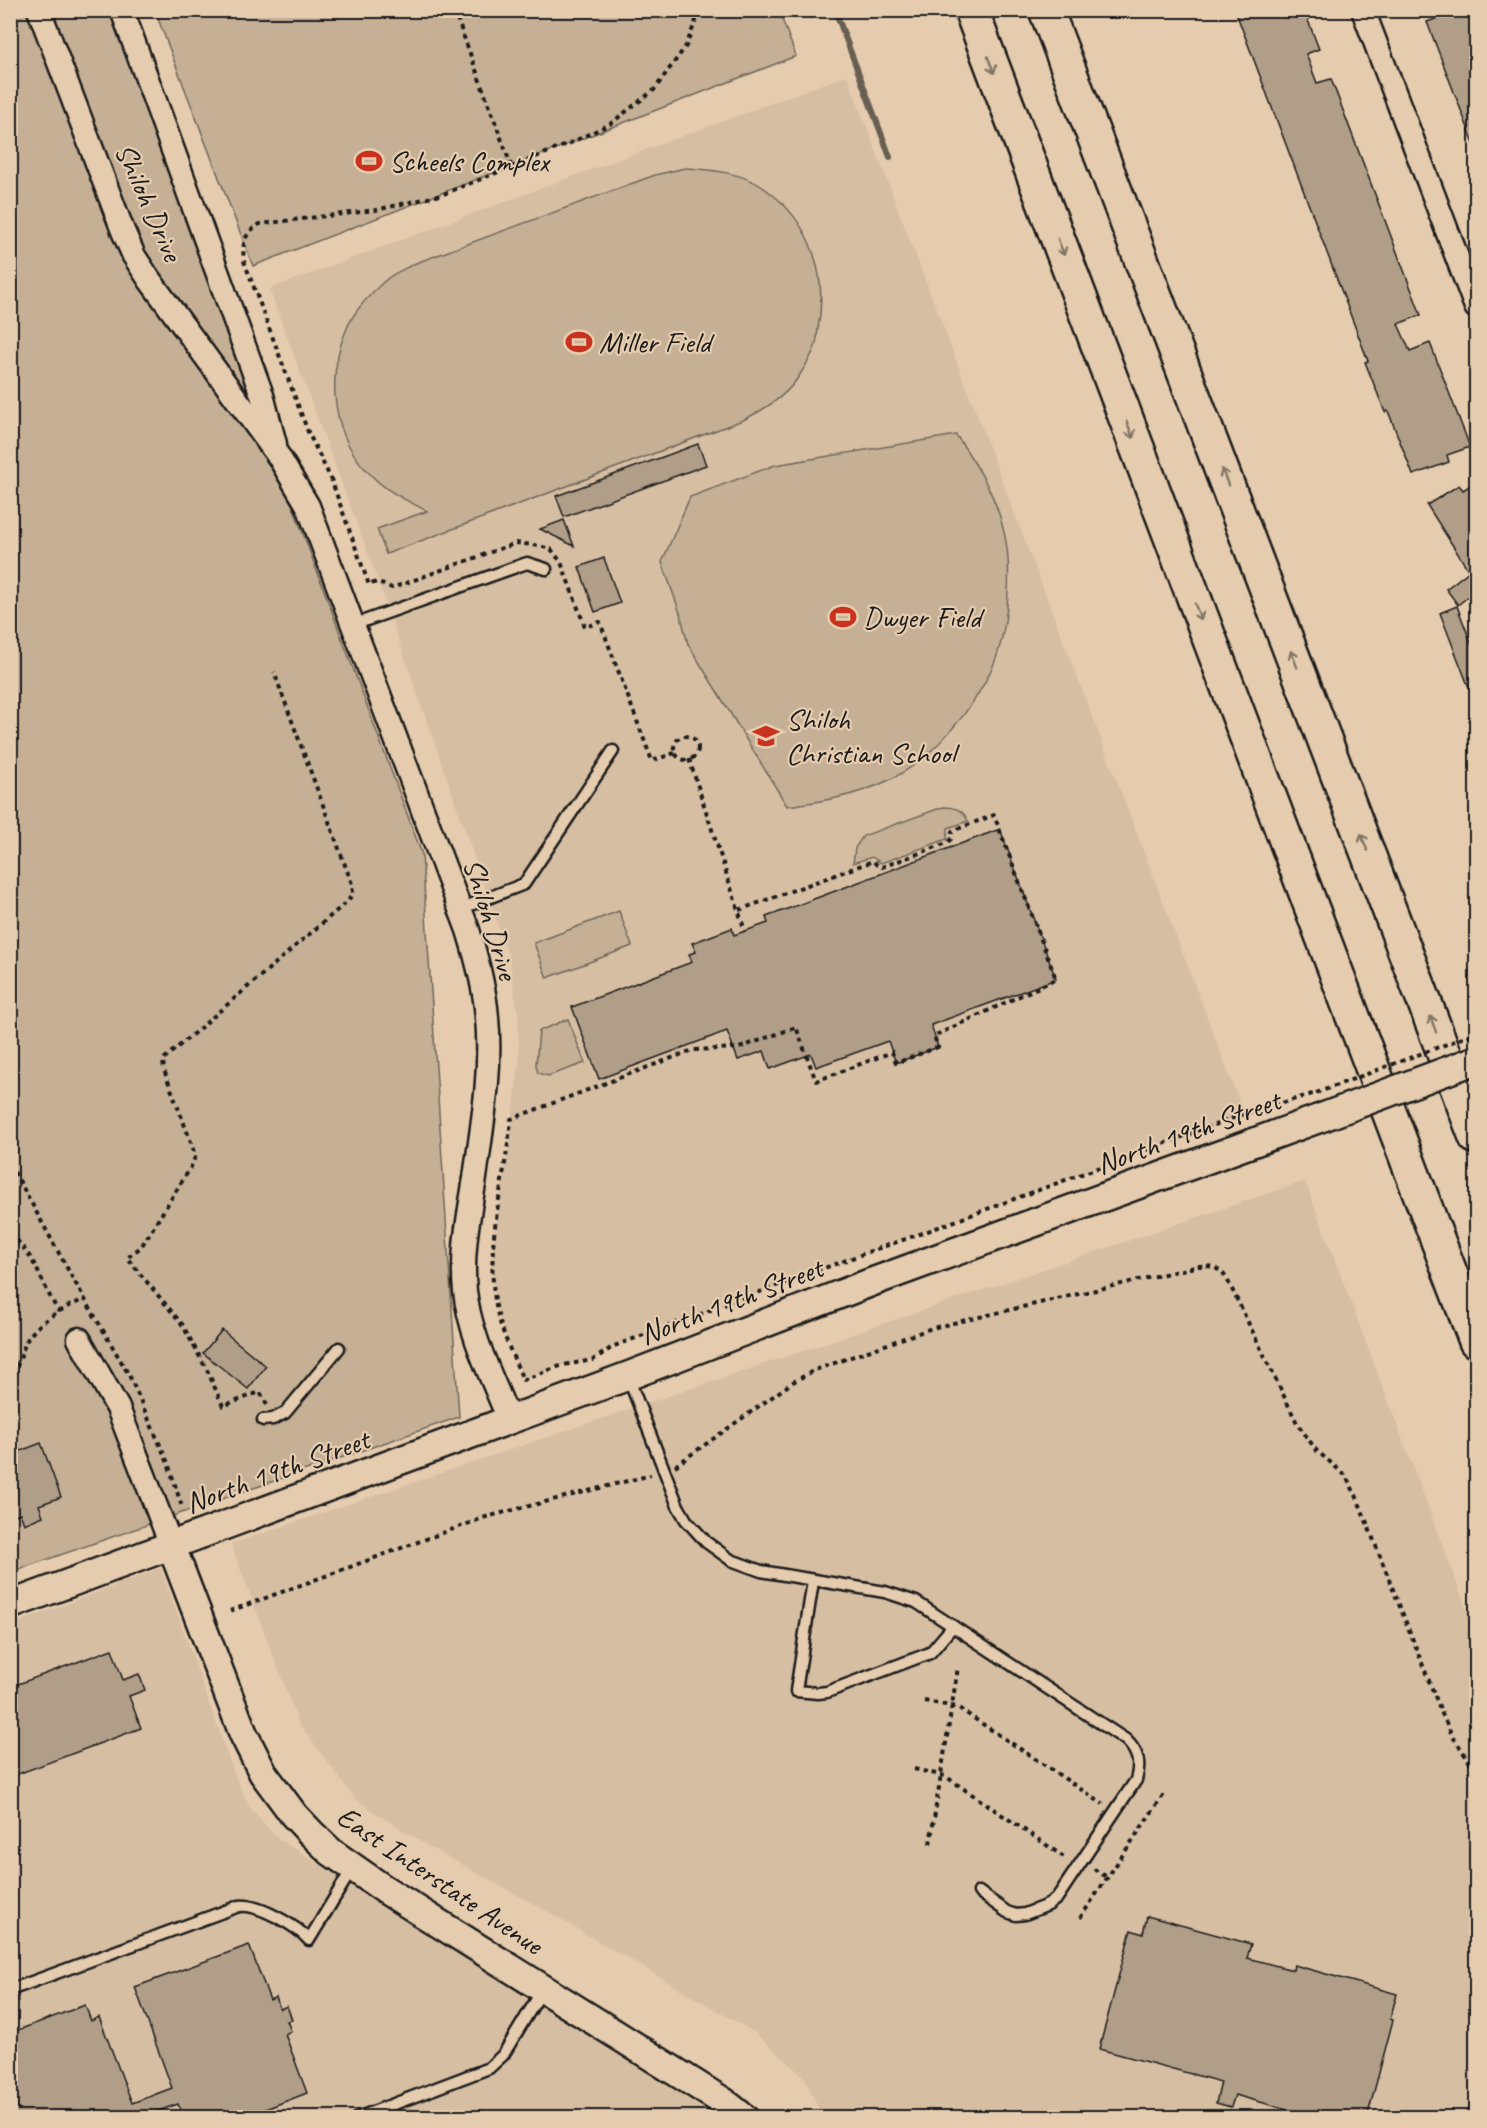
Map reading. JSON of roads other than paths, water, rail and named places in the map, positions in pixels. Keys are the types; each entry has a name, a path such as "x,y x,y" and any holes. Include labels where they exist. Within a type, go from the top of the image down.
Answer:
{"highway":[{"path":"970,10 1476,1341"},
{"path":"1046,10 1476,1137"}],"street":[{"name":"Shiloh Drive","path":"39,10 134,256 279,458 308,506 460,909 477,960 488,1021 487,1079 465,1250 465,1290 472,1324 509,1420"},
{"name":"Shiloh Drive","path":"123,10 262,395 279,458"},
{"path":"1363,10 1476,308"},
{"name":"North 19th Street","path":"10,1605 628,1376 1320,1105 1476,1060"},
{"path":"79,1339 118,1408 171,1545"},
{"name":"East Interstate Avenue","path":"171,1545 243,1733 263,1773 294,1815 331,1852 353,1868 724,2102 744,2118"}],"lane":[{"path":"353,625 527,563 546,568"},
{"path":"460,909 524,884 614,751"},
{"path":"268,1420 285,1413 339,1348"},
{"path":"628,1376 678,1506 695,1532 712,1547 731,1560 761,1571 902,1596 916,1602 1126,1740 1134,1749 1139,1760 1136,1780 1057,1898 1042,1908 1016,1915 1007,1912 979,1892"},
{"path":"813,1581 796,1691 827,1692 930,1653 953,1626"},
{"path":"10,1990 239,1906 257,1907 299,1931 309,1940 353,1868"},
{"path":"357,2118 489,2068 503,2055 543,1989"}],"waterway":[{"path":"835,10 890,157"}],"place":[{"name":"Scheels Complex","path":"369,161"},
{"name":"Miller Field","path":"579,342"},
{"name":"Dwyer Field","path":"843,617"},
{"name":"Shiloh Christian School","path":"766,736"}]}
